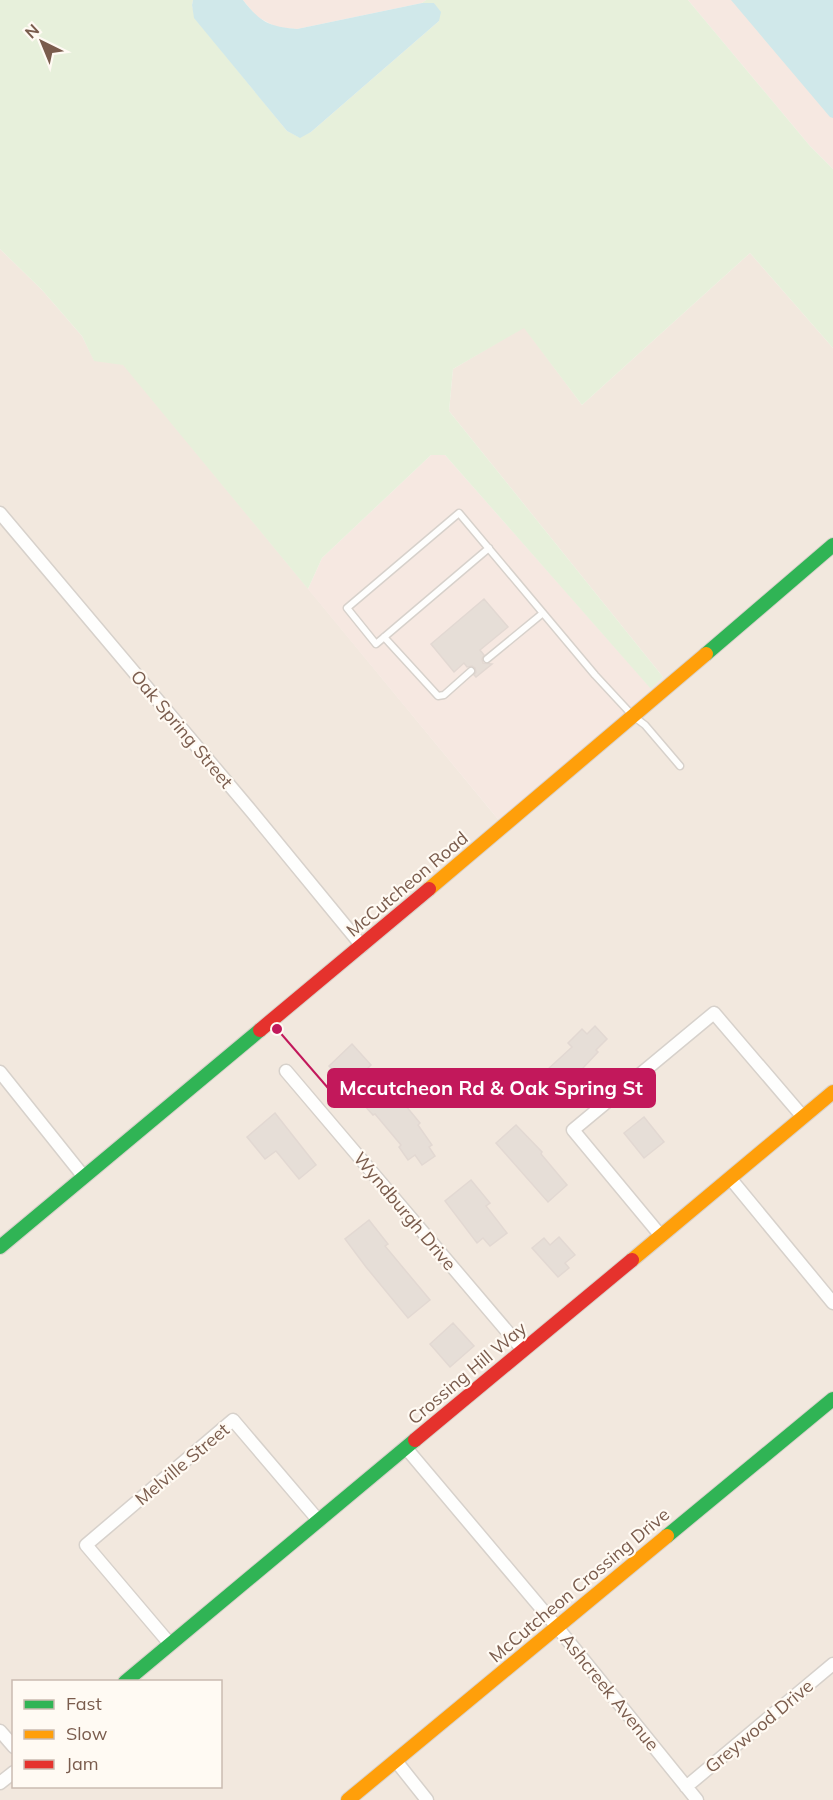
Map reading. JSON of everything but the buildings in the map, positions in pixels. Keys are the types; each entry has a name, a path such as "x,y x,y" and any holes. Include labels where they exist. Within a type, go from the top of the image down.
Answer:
{"street":[{"name":"Oak Spring Street","path":"0,513 362,946"},
{"name":"McCutcheon Road","path":"0,1247 362,946 833,545"},
{"path":"661,1236 573,1130 714,1013 803,1117"},
{"name":"Wyndburgh Drive","path":"286,1071 523,1350"},
{"path":"0,1072 84,1177"},
{"name":"Crossing Hill Way","path":"127,1680 833,1092"},
{"path":"729,1178 833,1303"},
{"name":"McCutcheon Crossing Drive","path":"348,1800 833,1399"},
{"name":"Melville Street","path":"170,1644 86,1545 233,1420 319,1521"},
{"name":"Ashcreek Avenue","path":"406,1448 557,1627 697,1800"},
{"name":"Greywood Drive","path":"686,1787 833,1664"},
{"path":"0,1731 12,1745"},
{"path":"396,1761 427,1800"},
{"path":"0,1784 12,1774"}],"lane":[{"path":"489,548 376,644 347,608 459,513 489,548 595,675 633,716 645,725 680,766"},
{"path":"487,659 543,613"},
{"path":"384,637 438,696 444,695 471,671"}],"shaded area":[{"path":"243,0 426,0 422,3 297,29 276,27 256,16"},
{"path":"688,0 833,0 833,169 810,146"},
{"path":"0,249 42,290 82,336 94,360 123,364 502,824 663,677 449,411 453,369 524,327 582,405 750,253 833,348 833,1800 0,1800"},
{"path":"431,455 445,455 656,694 502,824 308,589 322,558"}],"green space":[{"path":"0,0 193,0 195,18 287,131 299,137 311,132 439,21 434,3 422,3 426,0 688,0 810,146 833,169 833,348 750,253 582,405 524,328 453,369 449,411 663,677 651,689 445,455 431,455 322,558 308,589 123,365 94,361 82,336 42,290 0,249"}],"water":[{"path":"193,0 243,0 255,14 266,22 279,27 297,29 422,3 434,3 441,12 439,21 311,132 300,138 287,131 194,18"},
{"path":"731,0 833,0 833,118 830,117"}],"traffic: fast":[{"path":"706,654 833,545"},
{"path":"0,1247 260,1030"},
{"path":"667,1536 833,1399"},
{"path":"127,1680 415,1440"}],"traffic: slow":[{"path":"429,889 706,654"},
{"path":"632,1260 833,1092"},
{"path":"348,1800 667,1536"}],"traffic: jam":[{"path":"260,1030 429,889"},
{"path":"415,1440 632,1260"}],"place":[{"name":"Mccutcheon Rd & Oak Spring St","path":"277,1029"}]}
